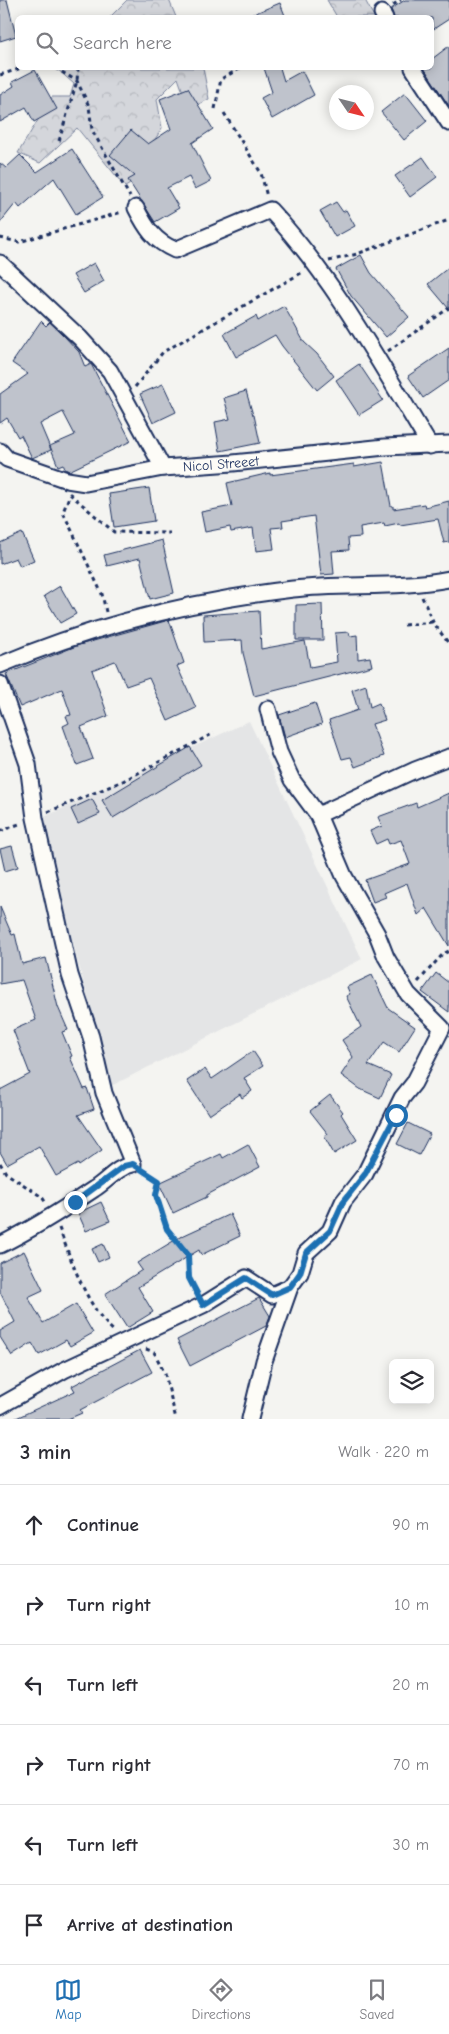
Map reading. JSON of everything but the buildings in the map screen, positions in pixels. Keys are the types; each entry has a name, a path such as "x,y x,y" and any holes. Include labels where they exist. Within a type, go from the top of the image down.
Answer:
{"street":[{"path":"414,70 449,123"},
{"path":"136,208 150,234 164,245 175,250 270,210 315,265 377,359 430,446"},
{"path":"0,263 80,338 110,372 163,468"},
{"name":"Nicol Streeet","path":"2,458 67,480 86,483 163,468 233,463 386,447 449,444"},
{"path":"0,665 37,649 109,625 210,601 294,589 416,583 449,579"},
{"path":"0,684 28,764 35,818 70,975 90,1037 104,1093 133,1164 124,1166 97,1187 54,1215 0,1244"},
{"path":"250,1419 264,1361 290,1287 300,1273 306,1253 330,1231 343,1202 365,1174 402,1098 414,1084 442,1028 408,994 386,957 378,934 344,876 318,815 292,780 280,752 268,709"},
{"path":"318,815 415,770 449,757"},
{"path":"0,1406 64,1370 203,1305 246,1278 272,1295 290,1287"}],"path":[{"path":"0,75 16,70"},
{"path":"0,238 19,242 136,208 92,130 89,106 78,81 59,70"},
{"path":"59,141 78,81 78,70"},
{"path":"215,108 221,79 237,70"},
{"path":"224,113 261,174 270,210"},
{"path":"125,399 163,352 315,265 357,254 449,220"},
{"path":"377,359 449,308"},
{"path":"109,625 102,594 63,512 70,494 114,532 170,533"},
{"path":"416,583 432,622 449,644"},
{"path":"404,625 432,622"},
{"path":"0,831 123,782 214,733"},
{"path":"408,994 443,954 449,951"},
{"path":"0,1163 6,1173 42,1197 54,1215 76,1272 105,1323 127,1342 154,1352 165,1374 176,1419"},
{"path":"133,1164 159,1181 156,1195 167,1229 188,1255 189,1278 203,1305"}],"shaded area":[{"path":"249,721 362,959 111,1086 40,819"}],"green space":[{"path":"127,0 169,0 175,15 112,15"},
{"path":"327,0 365,0 373,15 336,15"},
{"path":"58,70 203,70 209,99 189,109 178,78 157,99 162,128 148,151 150,173 125,187 77,128 40,163 18,153 52,97 70,97 74,84"}],"route":[{"path":"75,1202 124,1166 133,1164 159,1181 156,1195 167,1229 188,1255 189,1278 203,1305 246,1278 272,1295 290,1287 300,1273 306,1253 330,1231 343,1202 365,1174 396,1115"}]}
